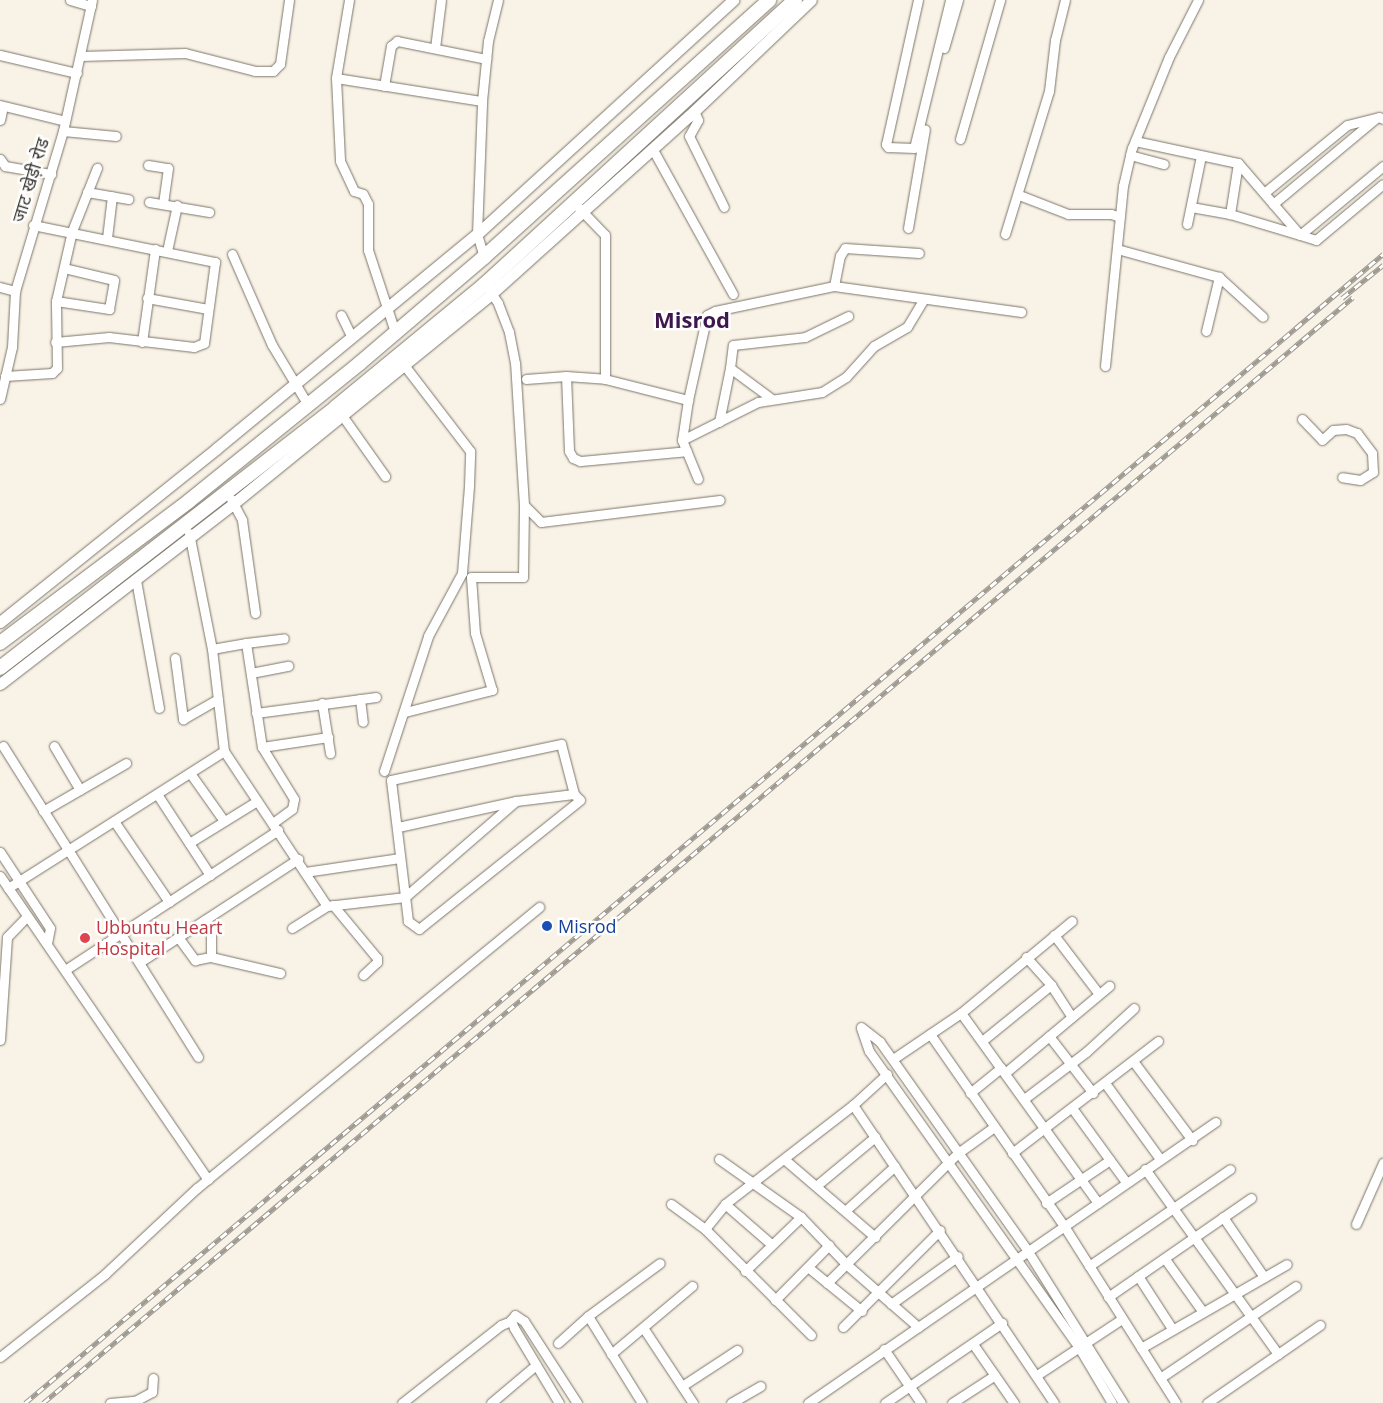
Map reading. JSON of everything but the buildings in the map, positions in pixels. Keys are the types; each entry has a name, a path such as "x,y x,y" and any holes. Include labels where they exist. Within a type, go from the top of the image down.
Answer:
{"main road":[{"path":"0,643 99,571 308,405 484,257 769,0"},
{"path":"0,668 231,497 488,289 577,206 678,117 795,0"}],"street":[{"path":"81,56 184,53 255,71 272,71 280,64 289,0"},
{"path":"349,0 336,78 339,153 354,191 363,194 368,204 368,250 385,308 395,332"},
{"path":"435,48 441,0"},
{"path":"484,257 476,234 482,101 486,59 498,0"},
{"path":"0,622 352,338 385,308 476,234 733,0"},
{"path":"605,379 606,235 577,206 652,148 678,117 694,111 811,0"},
{"path":"918,0 886,144 888,147 914,148 950,0"},
{"path":"908,228 926,122 958,0"},
{"path":"960,139 1000,0"},
{"path":"1005,234 1019,195 1049,91 1055,40 1065,0"},
{"path":"1105,366 1120,217 1130,155 1169,57 1198,0"},
{"path":"74,1 91,3"},
{"name":"जाट खेड़ी रोड","path":"0,399 4,371 12,347 15,291 33,225 51,174 65,121 81,56 91,3"},
{"path":"384,86 392,42 402,41 486,59"},
{"path":"0,55 77,73"},
{"path":"336,78 482,101"},
{"path":"0,120 1,106 65,121"},
{"path":"694,111 698,120 689,136 724,207"},
{"path":"1264,193 1347,125 1381,118"},
{"path":"1273,204 1381,118"},
{"path":"62,131 116,136"},
{"path":"1135,141 1238,163 1300,236"},
{"path":"652,148 734,294"},
{"path":"1130,155 1164,164"},
{"path":"1187,224 1201,156"},
{"path":"0,159 5,166 51,174"},
{"path":"1230,214 1238,163"},
{"path":"148,165 168,168 163,204"},
{"path":"1300,236 1383,166"},
{"path":"4,371 55,372 56,301 72,231 97,168"},
{"path":"1191,207 1230,214 1316,240 1383,184"},
{"path":"87,192 128,199"},
{"path":"1019,195 1068,214 1111,214 1120,217"},
{"path":"107,238 112,196"},
{"path":"149,202 177,205 209,212"},
{"path":"167,251 177,205"},
{"path":"33,225 107,238 215,262 204,343 194,347 109,337 55,342"},
{"path":"834,286 840,256 845,248 919,253"},
{"path":"142,342 155,249"},
{"path":"1117,249 1218,277 1264,317"},
{"path":"232,254 293,384 308,405"},
{"path":"56,301 109,309 114,280 64,268"},
{"path":"1206,331 1218,277"},
{"path":"698,479 682,440 688,400 707,315 715,311 834,286 923,300 1021,312"},
{"path":"0,287 15,291"},
{"path":"405,712 492,690 475,633 471,577 523,578 524,505 515,363 509,332 488,289"},
{"path":"148,298 208,309"},
{"path":"682,440 772,399 822,392 846,377 874,346 907,328 923,300"},
{"path":"341,315 352,338"},
{"path":"719,422 733,345 805,337 848,316"},
{"path":"384,771 405,712 428,636 462,574 470,451 400,360"},
{"path":"730,368 772,399"},
{"path":"566,376 569,452 573,458 580,461 687,451"},
{"path":"526,379 566,376 605,379 688,400"},
{"path":"339,411 385,476"},
{"path":"1302,419 1322,440 1333,430 1346,429 1357,433 1372,453 1373,472 1360,480 1342,477"},
{"path":"231,497 242,520 255,613"},
{"path":"524,505 541,522 720,500"},
{"path":"0,684 136,580 188,530"},
{"path":"188,530 212,649 224,751 330,906 377,958 377,962 363,975"},
{"path":"136,580 159,708"},
{"path":"212,649 284,638"},
{"path":"65,970 210,875 276,826 292,809 294,799 262,747 246,643"},
{"path":"175,658 183,719 218,699"},
{"path":"251,673 288,666"},
{"path":"256,713 376,697"},
{"path":"360,698 363,722"},
{"path":"322,703 330,753"},
{"path":"262,747 328,737"},
{"path":"561,744 574,794 580,800 419,929 408,921 391,780 561,744"},
{"path":"3,746 67,851 122,933 198,1057"},
{"path":"54,746 80,790"},
{"path":"8,888 224,751"},
{"path":"43,812 126,763"},
{"path":"190,773 224,821"},
{"path":"157,794 210,875"},
{"path":"398,827 516,802 574,794"},
{"path":"189,843 257,801"},
{"path":"292,928 330,906 405,897 516,802"},
{"path":"114,821 169,902"},
{"path":"0,852 50,928 47,944"},
{"path":"305,872 400,858"},
{"path":"140,962 298,859"},
{"path":"0,876 208,1180"},
{"path":"0,1357 105,1274 208,1180 539,907"},
{"path":"0,1040 3,936 27,916"},
{"path":"205,919 211,931 211,957"},
{"path":"893,1059 961,1013 1026,957 1072,921"},
{"path":"1054,935 1099,994"},
{"path":"178,937 195,960 211,957 280,973"},
{"path":"1026,957 1051,985 1072,1017"},
{"path":"982,1041 1051,985"},
{"path":"970,1093 1049,1036 1109,986"},
{"path":"1024,1099 1072,1062 1134,1008"},
{"path":"961,1013 1098,1203"},
{"path":"1112,1403 1078,1346 869,1051 861,1027 880,1042 893,1059 1027,1250 1086,1340 1123,1403"},
{"path":"930,1034 1046,1203 1064,1226 1176,1403"},
{"path":"1049,1036 1072,1062 1093,1093"},
{"path":"1012,1153 1093,1093 1158,1041"},
{"path":"1134,1061 1192,1140"},
{"path":"705,1229 725,1204 853,1105 887,1074"},
{"path":"1105,1083 1160,1159"},
{"path":"853,1105 958,1256 1053,1403"},
{"path":"1072,1108 1126,1182"},
{"path":"808,1403 1027,1250 1216,1122"},
{"path":"827,1283 876,1237 958,1153 994,1127"},
{"path":"816,1186 875,1137"},
{"path":"719,1159 800,1216 846,1264 918,1327"},
{"path":"784,1159 876,1237"},
{"path":"1046,1203 1080,1178 1110,1160"},
{"path":"1356,1224 1383,1163"},
{"path":"845,1211 895,1166"},
{"path":"1145,1169 1175,1208 1233,1294 1253,1317 1278,1354"},
{"path":"1090,1266 1230,1169"},
{"path":"1108,1297 1251,1198"},
{"path":"671,1204 705,1229 811,1335"},
{"path":"725,1204 771,1244"},
{"path":"745,1271 800,1216"},
{"path":"1223,1217 1264,1277"},
{"path":"843,1327 862,1311 940,1230"},
{"path":"775,1300 809,1268 829,1245"},
{"path":"892,1304 958,1256"},
{"path":"1164,1259 1203,1312"},
{"path":"558,1343 588,1316 660,1263"},
{"path":"1141,1348 1286,1264"},
{"path":"809,1268 862,1311"},
{"path":"1138,1276 1173,1330"},
{"path":"611,1354 644,1329 692,1286"},
{"path":"1160,1378 1253,1317 1296,1286"},
{"path":"402,1403 501,1324 511,1321 515,1315 524,1321 577,1403"},
{"path":"588,1316 642,1403"},
{"path":"1036,1375 1086,1340 1122,1319"},
{"path":"511,1321 559,1403"},
{"path":"885,1403 1002,1323"},
{"path":"1207,1403 1224,1399 1278,1354 1320,1325"},
{"path":"644,1329 693,1403"},
{"path":"973,1344 1014,1403"},
{"path":"682,1386 737,1350"},
{"path":"884,1350 922,1403"},
{"path":"491,1403 536,1365"},
{"path":"952,1403 967,1400 995,1375"},
{"path":"110,1403 136,1401 152,1392 153,1378"},
{"path":"731,1403 761,1386"}],"railway":[{"path":"25,1403 1383,254"},
{"path":"1342,298 1383,265"},
{"path":"43,1403 1353,297"}],"place":[{"name":"Misrod","path":"547,926"},
{"name":"Ubbuntu Heart Hospital","path":"85,938"}],"district":[{"name":"Misrod","path":"692,320"}]}
